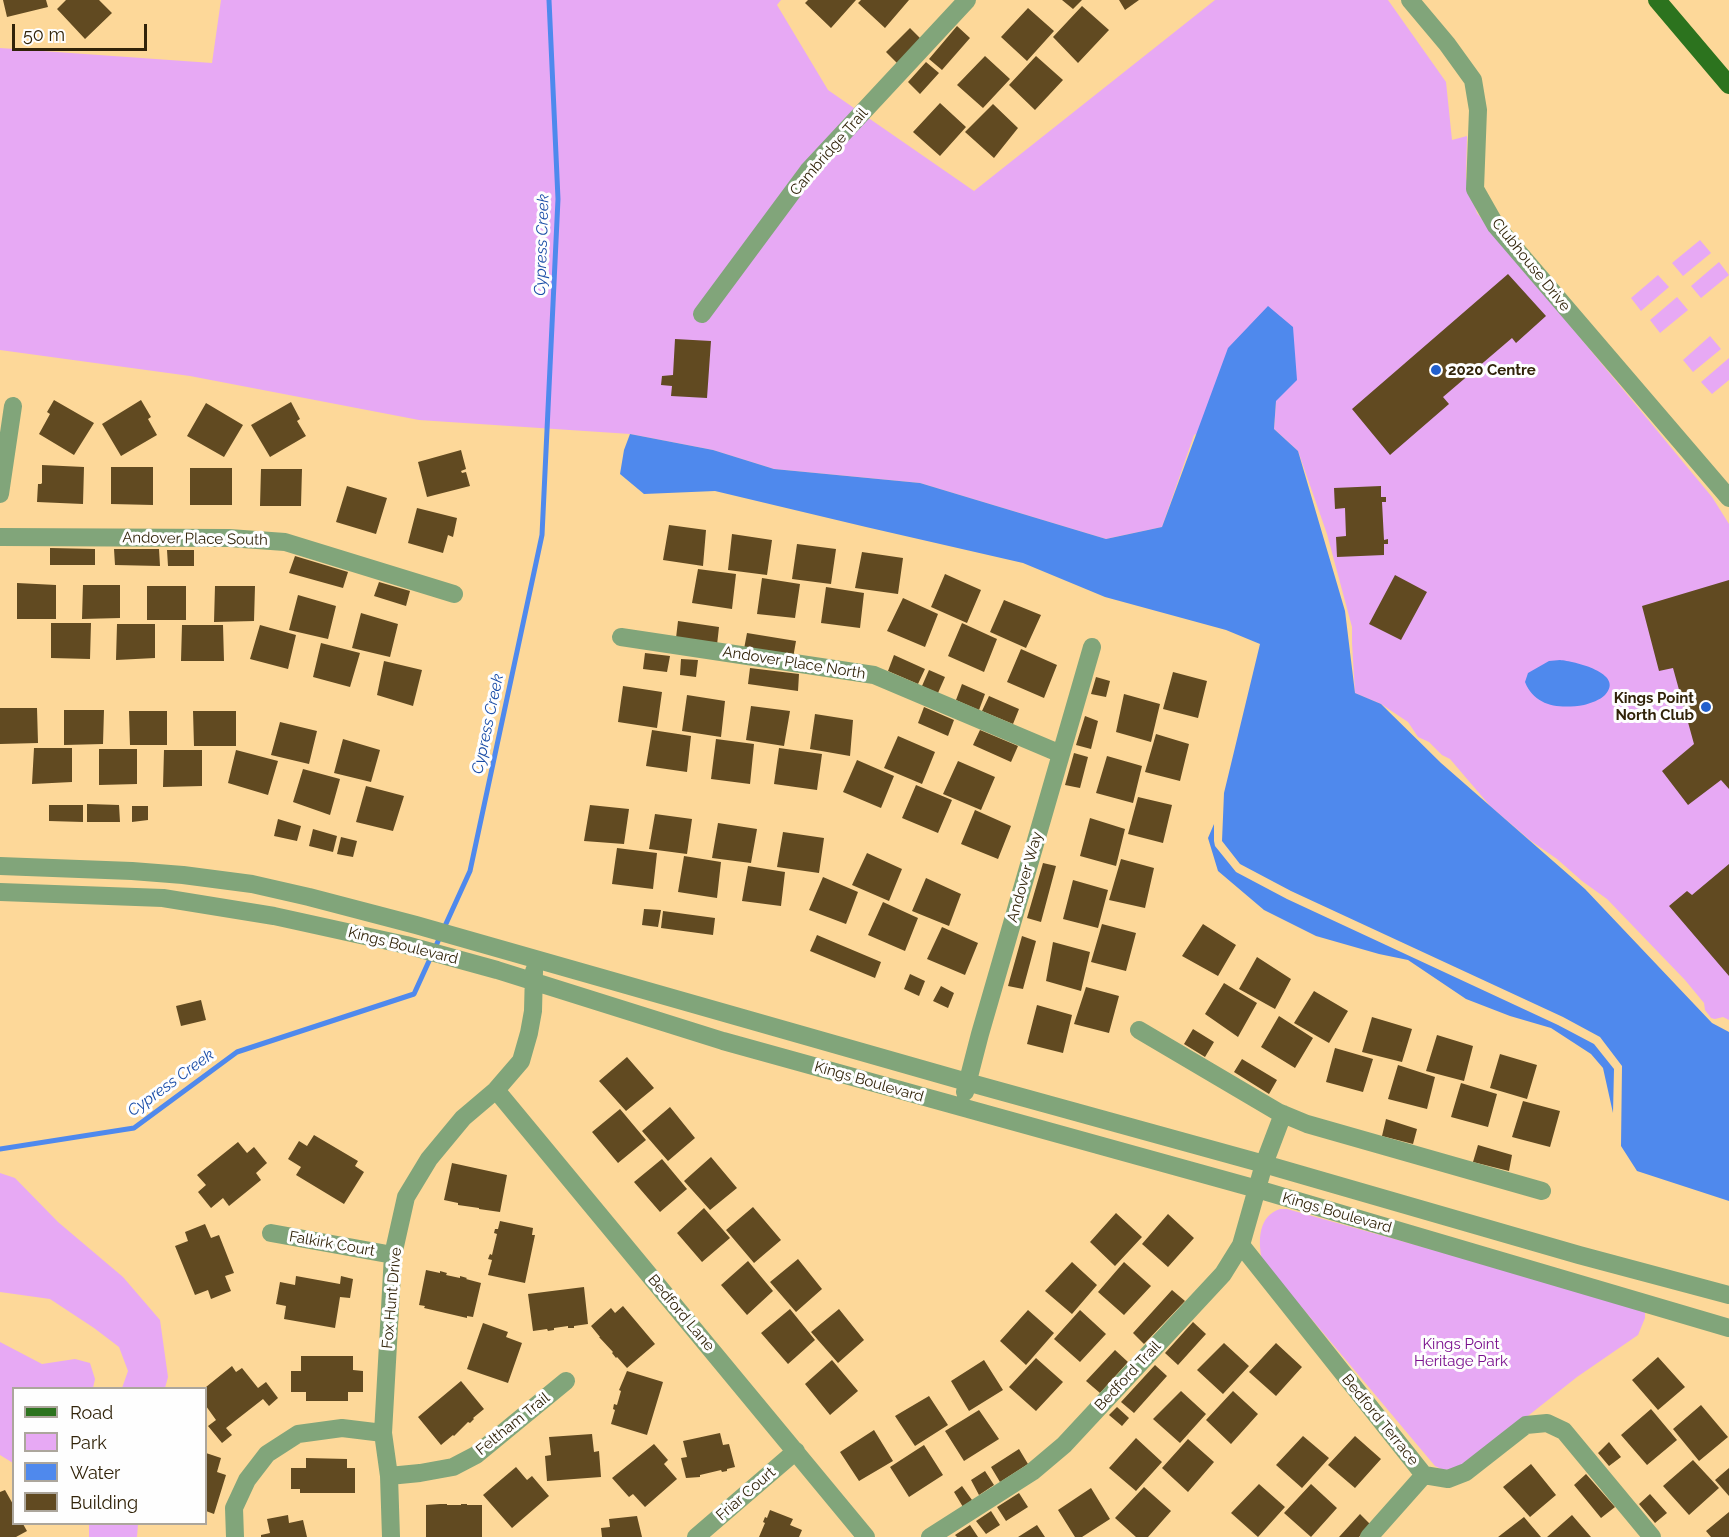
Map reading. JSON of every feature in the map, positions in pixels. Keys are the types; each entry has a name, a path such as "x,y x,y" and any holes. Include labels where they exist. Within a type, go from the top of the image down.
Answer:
{"main road":[{"path":"1657,0 1729,85"}],"street":[{"name":"Cambridge Trail","path":"702,314 808,171 968,0"},
{"name":"Clubhouse Drive","path":"1410,0 1448,44 1473,80 1478,110 1475,189 1496,226 1729,498"},
{"path":"0,494 13,406"},
{"name":"Andover Place South","path":"0,537 229,538 285,542 454,594"},
{"name":"Andover Place North","path":"621,637 874,675 1061,754"},
{"name":"Andover Way","path":"962,1108 980,1034 1092,647"},
{"name":"Kings Boulevard","path":"0,866 132,871 218,879 309,897 416,925 1729,1295"},
{"name":"Kings Boulevard","path":"0,892 186,901 274,916 406,945 497,970 723,1041 1257,1190 1729,1328"},
{"name":"Fox Hunt Drive","path":"391,1537 383,1433 393,1255 406,1197 429,1159 463,1118 496,1090 521,1061 533,1011 534,960"},
{"path":"1139,1030 1283,1114 1307,1124 1542,1191"},
{"name":"Bedford Lane","path":"496,1090 866,1537"},
{"name":"Bedford Trail","path":"930,1537 1032,1472 1064,1444 1223,1274 1240,1245 1264,1164 1283,1114"},
{"name":"Falkirk Court","path":"271,1233 393,1255"},
{"name":"Bedford Terrace","path":"1240,1245 1424,1475 1448,1479 1466,1472 1526,1425 1547,1423 1564,1431 1652,1537"},
{"name":"Feltham Trail","path":"388,1476 453,1467 476,1455 566,1381"},
{"path":"235,1537 234,1508 247,1480 267,1454 298,1434 342,1428 383,1433"},
{"name":"Friar Court","path":"696,1537 796,1451"},
{"path":"1369,1537 1424,1475"}],"green space":[{"path":"221,0 781,0 777,5 828,90 974,191 1215,0 1388,0 1446,82 1452,140 1467,136 1466,178 1477,213 1712,497 1729,524 1729,1020 1723,1017 1711,1018 1705,1010 1704,1003 1685,980 1607,899 1491,807 1450,759 1442,755 1429,742 1418,737 1408,722 1381,704 1355,693 1352,627 1327,534 1298,451 1274,429 1276,401 1194,435 1162,527 1106,539 920,483 774,469 713,450 630,434 419,420 190,376 0,350 0,48 212,63"},
{"path":"1700,240 1711,253 1683,276 1672,263"},
{"path":"1719,262 1729,275 1701,298 1691,286"},
{"path":"1658,275 1669,287 1641,311 1631,298"},
{"path":"1677,297 1688,310 1660,333 1650,320"},
{"path":"1710,336 1721,349 1693,372 1683,360"},
{"path":"1729,358 1729,380 1712,394 1701,382"},
{"path":"0,1173 15,1178 58,1222 123,1277 160,1320 168,1377 165,1387 122,1387 128,1371 119,1347 50,1299 0,1292"},
{"name":"Kings Point Heritage Park","path":"1280,1209 1287,1209 1645,1309 1645,1318 1638,1335 1577,1377 1461,1469 1443,1470 1435,1466 1262,1260 1261,1230 1267,1217"},
{"path":"0,1342 42,1364 75,1359 90,1363 95,1379 93,1387 12,1387 12,1462 0,1455"},
{"path":"89,1525 138,1525 137,1537 89,1537"}],"water":[{"path":"1268,306 1293,327 1297,380 1276,401 1274,429 1298,451 1345,611 1355,693 1381,704 1441,763 1585,889 1712,1023 1729,1032 1729,1201 1637,1171 1621,1146 1622,1066 1600,1037 1563,1017 1291,891 1240,864 1222,841 1224,793 1260,644 1226,630 1105,597 1023,563 715,491 644,494 620,474 624,450 630,434 713,450 774,469 920,483 1106,539 1162,527 1228,348"},
{"path":"1560,660 1585,666 1603,675 1609,680 1610,687 1605,695 1587,704 1566,707 1549,704 1535,697 1525,682 1528,673 1549,661"},
{"path":"1214,824 1215,846 1236,872 1287,899 1558,1025 1594,1044 1614,1069 1613,1113 1603,1068 1591,1054 1551,1028 1510,1016 1466,999 1408,960 1316,936 1264,910 1218,871 1208,838"}],"building":[{"path":"3,0 46,0 48,7 7,17"},
{"path":"66,0 99,0 112,13 85,39 57,9"},
{"path":"808,0 856,0 831,28 805,3"},
{"path":"861,0 909,0 885,28 858,3"},
{"path":"1062,0 1082,0 1073,9"},
{"path":"1119,0 1139,0 1125,10"},
{"path":"1082,6 1109,30 1078,63 1053,37"},
{"path":"1028,8 1054,31 1027,61 1001,37"},
{"path":"957,26 970,38 942,70 929,59"},
{"path":"910,28 922,40 898,64 886,52"},
{"path":"985,56 1010,79 983,108 957,85"},
{"path":"1036,56 1063,80 1035,110 1009,85"},
{"path":"926,62 939,73 920,94 908,82"},
{"path":"940,103 966,127 940,156 913,132"},
{"path":"993,104 1018,128 994,158 965,132"},
{"name":"2020 Centre","path":"1508,274 1546,316 1516,343 1512,338 1443,397 1449,404 1390,455 1352,409"},
{"path":"675,339 711,341 707,398 671,396 672,386 661,385 662,376 673,375"},
{"path":"54,400 94,423 74,455 39,434 50,414 47,412"},
{"path":"141,400 151,417 148,419 157,435 121,456 102,424"},
{"path":"291,402 300,419 297,421 306,436 270,457 251,425"},
{"path":"206,403 243,425 224,457 187,436"},
{"path":"461,450 466,469 461,471 466,472 470,486 427,497 418,462"},
{"path":"42,465 84,467 83,504 37,502 38,484 42,483"},
{"path":"111,467 153,467 153,505 111,504"},
{"path":"190,468 232,468 232,505 190,505"},
{"path":"261,469 302,469 301,506 260,506"},
{"path":"347,486 387,498 376,534 336,522"},
{"path":"1381,486 1381,497 1386,497 1386,502 1382,502 1384,540 1388,539 1388,544 1384,544 1384,555 1337,557 1336,537 1346,536 1345,508 1335,509 1334,488"},
{"path":"417,508 457,518 453,537 448,535 443,553 408,543"},
{"path":"669,525 706,530 703,566 663,560"},
{"path":"732,534 772,540 767,575 728,570"},
{"path":"797,544 836,549 831,584 792,579"},
{"path":"50,548 95,549 95,565 50,565"},
{"path":"114,549 159,549 160,566 115,565"},
{"path":"167,550 194,550 194,566 168,566"},
{"path":"862,552 903,558 898,594 855,588"},
{"path":"295,556 348,572 343,588 289,573"},
{"path":"698,569 736,574 732,609 692,603"},
{"path":"945,574 981,590 967,623 931,607"},
{"path":"1395,575 1427,592 1401,640 1369,624"},
{"path":"762,578 800,584 795,618 757,614"},
{"name":"Kings Point North Club","path":"1729,580 1729,789 1721,780 1688,805 1662,771 1694,744 1673,668 1659,671 1642,606"},
{"path":"379,582 410,591 406,606 374,596"},
{"path":"17,583 56,585 56,619 17,619"},
{"path":"83,585 120,585 120,618 82,619"},
{"path":"147,586 186,586 186,620 147,620"},
{"path":"215,586 255,586 254,621 214,622"},
{"path":"826,587 864,593 860,628 821,623"},
{"path":"298,595 336,606 328,639 289,630"},
{"path":"903,598 938,614 925,647 887,631"},
{"path":"1004,600 1041,615 1026,648 990,632"},
{"path":"361,613 398,624 390,657 352,648"},
{"path":"678,621 719,627 717,645 676,638"},
{"path":"51,623 91,623 90,659 51,658"},
{"path":"962,623 997,639 984,672 948,656"},
{"path":"117,624 155,624 155,658 116,660"},
{"path":"182,625 223,625 224,661 181,661"},
{"path":"260,625 296,635 288,669 250,659"},
{"path":"747,633 796,641 793,658 744,649"},
{"path":"321,643 360,653 350,687 313,677"},
{"path":"1021,649 1057,665 1044,698 1007,682"},
{"path":"645,653 670,656 667,672 643,669"},
{"path":"894,655 925,669 918,684 888,671"},
{"path":"681,659 698,660 696,677 680,675"},
{"path":"384,661 422,670 413,706 377,695"},
{"path":"750,668 799,674 798,691 748,684"},
{"path":"929,670 945,677 938,693 922,686"},
{"path":"1173,672 1207,681 1198,718 1163,709"},
{"path":"1096,677 1110,681 1106,697 1091,694"},
{"path":"962,684 985,694 979,710 956,700"},
{"path":"623,686 662,692 657,728 618,722"},
{"path":"1124,694 1160,704 1151,742 1116,732"},
{"path":"687,695 725,701 721,737 682,731"},
{"path":"989,696 1019,709 1013,724 982,711"},
{"path":"751,706 790,711 784,746 746,740"},
{"path":"924,707 954,720 948,736 918,723"},
{"path":"0,708 37,708 38,743 0,744"},
{"path":"64,710 104,710 103,744 64,745"},
{"path":"129,711 167,711 167,745 130,745"},
{"path":"193,711 236,711 236,746 194,746"},
{"path":"815,714 853,720 850,756 810,749"},
{"path":"1085,716 1098,721 1091,749 1076,745"},
{"path":"280,722 317,731 309,764 271,755"},
{"path":"652,730 691,736 687,772 646,766"},
{"path":"980,730 1018,746 1011,762 973,745"},
{"path":"1156,734 1189,744 1180,781 1145,772"},
{"path":"898,736 935,752 922,784 884,768"},
{"path":"343,739 380,750 371,782 334,773"},
{"path":"716,739 754,744 750,784 711,779"},
{"path":"34,748 72,748 72,782 32,784"},
{"path":"779,748 822,754 817,790 774,784"},
{"path":"99,749 137,749 137,784 99,785"},
{"path":"164,750 202,750 202,786 163,787"},
{"path":"236,750 278,761 268,795 228,783"},
{"path":"1074,753 1088,757 1080,788 1065,785"},
{"path":"1107,756 1142,766 1133,803 1096,793"},
{"path":"857,760 894,776 881,808 843,792"},
{"path":"958,761 995,777 981,810 943,794"},
{"path":"303,769 340,779 330,815 293,802"},
{"path":"916,785 952,800 938,833 902,818"},
{"path":"366,786 404,796 393,831 356,822"},
{"path":"1138,797 1172,805 1163,843 1128,834"},
{"path":"87,804 119,805 120,822 87,822"},
{"path":"49,805 83,805 83,822 49,821"},
{"path":"590,805 629,809 624,844 584,841"},
{"path":"132,806 148,806 148,820 132,822"},
{"path":"975,810 1011,826 998,859 961,844"},
{"path":"655,814 692,819 687,854 649,849"},
{"path":"1090,818 1125,829 1116,866 1080,856"},
{"path":"278,819 301,826 297,841 274,836"},
{"path":"718,823 757,829 751,863 712,858"},
{"path":"313,829 337,836 333,852 309,846"},
{"path":"783,832 824,838 819,873 777,867"},
{"path":"341,837 357,841 353,857 337,854"},
{"path":"617,848 657,853 653,889 612,884"},
{"path":"867,853 902,869 889,901 852,885"},
{"path":"684,856 721,862 717,898 678,892"},
{"path":"1121,859 1154,868 1145,908 1109,900"},
{"path":"1043,863 1056,866 1041,922 1027,918"},
{"path":"1729,864 1729,976 1669,906 1687,891 1692,895"},
{"path":"748,866 785,872 781,906 742,901"},
{"path":"823,877 858,892 846,924 809,910"},
{"path":"926,878 961,894 949,926 912,911"},
{"path":"1073,880 1108,890 1098,928 1063,919"},
{"path":"883,902 918,918 905,951 868,935"},
{"path":"644,909 661,910 658,927 642,925"},
{"path":"663,911 715,918 713,935 661,928"},
{"path":"1102,924 1136,933 1126,971 1091,962"},
{"path":"1203,924 1236,945 1218,976 1182,956"},
{"path":"942,927 978,943 965,975 927,959"},
{"path":"817,935 881,962 875,978 810,951"},
{"path":"1022,936 1036,941 1023,989 1008,986"},
{"path":"1053,942 1090,952 1081,991 1046,981"},
{"path":"1257,957 1291,979 1275,1009 1239,989"},
{"path":"910,974 925,981 919,996 904,989"},
{"path":"1224,983 1257,1003 1238,1037 1205,1014"},
{"path":"941,986 954,993 948,1008 933,1001"},
{"path":"1086,987 1119,996 1109,1033 1074,1024"},
{"path":"1314,991 1348,1011 1329,1043 1294,1023"},
{"path":"201,1000 206,1020 181,1026 176,1006"},
{"path":"1037,1005 1072,1015 1063,1053 1027,1044"},
{"path":"1279,1016 1313,1038 1295,1068 1261,1047"},
{"path":"1372,1017 1412,1029 1402,1062 1362,1052"},
{"path":"1193,1029 1214,1042 1205,1057 1184,1044"},
{"path":"1437,1035 1473,1046 1464,1081 1426,1071"},
{"path":"1335,1048 1373,1059 1363,1092 1326,1082"},
{"path":"1500,1054 1537,1065 1527,1099 1490,1088"},
{"path":"627,1057 654,1088 626,1111 599,1081"},
{"path":"1242,1059 1277,1080 1269,1094 1234,1072"},
{"path":"1398,1065 1435,1077 1427,1109 1388,1099"},
{"path":"1461,1083 1497,1094 1488,1127 1451,1117"},
{"path":"1523,1101 1560,1111 1550,1147 1512,1137"},
{"path":"670,1107 695,1138 668,1161 642,1131"},
{"path":"620,1109 646,1140 618,1163 592,1132"},
{"path":"1386,1119 1417,1129 1413,1144 1382,1136"},
{"path":"314,1135 358,1161 355,1166 364,1172 344,1204 296,1175 301,1167 288,1159 299,1141 307,1146"},
{"path":"238,1142 247,1153 254,1147 267,1163 256,1173 261,1180 229,1206 223,1198 211,1208 198,1192 206,1185 197,1175"},
{"path":"1478,1145 1512,1155 1509,1171 1473,1162"},
{"path":"711,1157 737,1188 710,1210 684,1181"},
{"path":"662,1159 687,1189 660,1212 634,1182"},
{"path":"452,1163 507,1175 500,1212 458,1205 458,1203 444,1200"},
{"path":"753,1207 781,1240 754,1263 726,1230"},
{"path":"704,1208 730,1238 702,1262 677,1233"},
{"path":"1116,1213 1142,1237 1115,1266 1090,1242"},
{"path":"1168,1214 1194,1238 1168,1267 1142,1244"},
{"path":"500,1221 533,1228 532,1235 535,1235 525,1283 488,1275 492,1260 488,1259 490,1254 492,1255 497,1234 494,1233"},
{"path":"205,1224 211,1238 219,1235 234,1273 225,1276 231,1291 211,1299 208,1290 195,1295 175,1246 188,1241 185,1232"},
{"path":"798,1259 822,1289 796,1312 770,1282"},
{"path":"748,1261 773,1291 747,1315 721,1285"},
{"path":"1072,1262 1097,1285 1072,1314 1045,1291"},
{"path":"1124,1262 1151,1286 1124,1315 1098,1292"},
{"path":"426,1270 440,1273 440,1271 447,1273 446,1275 460,1278 460,1276 481,1283 473,1317 467,1316 467,1318 419,1305"},
{"path":"296,1276 340,1284 341,1276 353,1279 350,1298 340,1297 335,1328 284,1319 286,1306 276,1304 280,1282 295,1285"},
{"path":"584,1287 588,1324 574,1326 574,1328 568,1328 568,1326 548,1331 547,1329 533,1331 528,1294"},
{"path":"1172,1290 1185,1301 1144,1344 1133,1333"},
{"path":"623,1306 655,1344 627,1368 616,1358 591,1326 611,1308 615,1313"},
{"path":"790,1309 815,1340 788,1364 761,1333"},
{"path":"839,1309 864,1340 838,1363 811,1332"},
{"path":"1028,1310 1054,1333 1026,1365 1000,1341"},
{"path":"1080,1310 1106,1334 1080,1362 1054,1339"},
{"path":"1193,1322 1206,1334 1178,1365 1165,1353"},
{"path":"483,1323 508,1332 506,1337 522,1343 508,1383 467,1369"},
{"path":"1224,1343 1249,1366 1223,1394 1197,1370"},
{"path":"1276,1343 1302,1367 1276,1396 1249,1372"},
{"path":"1115,1350 1128,1362 1100,1393 1086,1381"},
{"path":"301,1356 353,1356 353,1370 363,1371 363,1392 348,1392 348,1401 306,1401 306,1392 291,1392 291,1371 301,1371"},
{"path":"1658,1357 1685,1387 1658,1410 1632,1380"},
{"path":"1036,1358 1063,1382 1036,1411 1009,1387"},
{"path":"832,1360 858,1391 830,1415 805,1384"},
{"path":"984,1360 1003,1390 969,1411 951,1381"},
{"path":"1155,1365 1167,1376 1134,1413 1121,1402"},
{"path":"232,1366 236,1372 242,1368 258,1388 266,1382 278,1398 269,1406 263,1399 226,1428 232,1435 222,1443 208,1426 216,1420 207,1407 206,1387"},
{"path":"627,1371 663,1382 647,1435 611,1424 615,1410 613,1409 614,1404 617,1405 621,1391 619,1390"},
{"path":"461,1381 484,1409 441,1445 418,1417"},
{"path":"1181,1391 1206,1414 1180,1443 1153,1419"},
{"path":"1233,1391 1258,1414 1231,1444 1206,1420"},
{"path":"929,1396 948,1425 915,1446 895,1416"},
{"path":"1701,1405 1728,1437 1699,1461 1673,1429"},
{"path":"1117,1407 1129,1418 1122,1426 1109,1415"},
{"path":"1651,1409 1677,1440 1647,1465 1621,1435"},
{"path":"979,1410 999,1439 964,1461 945,1431"},
{"path":"874,1430 893,1461 859,1481 840,1452"},
{"path":"720,1433 723,1445 729,1444 735,1467 727,1471 722,1472 721,1470 700,1475 700,1477 686,1478 681,1458 687,1457 683,1441"},
{"path":"592,1434 594,1452 599,1451 601,1477 547,1481 545,1456 551,1455 549,1437"},
{"path":"1303,1436 1329,1458 1302,1488 1276,1465"},
{"path":"1355,1436 1381,1459 1355,1488 1328,1465"},
{"path":"1136,1438 1162,1462 1136,1491 1109,1468"},
{"path":"1188,1439 1214,1462 1188,1492 1162,1468"},
{"path":"1609,1442 1621,1457 1609,1466 1598,1453"},
{"path":"654,1444 668,1460 664,1464 677,1479 645,1507 633,1494 629,1497 612,1478"},
{"path":"924,1445 943,1475 909,1497 890,1467"},
{"path":"1019,1449 1028,1464 1000,1482 991,1467"},
{"path":"207,1453 221,1458 217,1472 226,1475 214,1514 207,1511"},
{"path":"306,1458 347,1459 347,1468 355,1468 355,1493 300,1493 300,1489 291,1489 291,1468 306,1468"},
{"path":"1693,1460 1719,1488 1689,1515 1663,1486"},
{"path":"1531,1464 1556,1495 1530,1517 1503,1487"},
{"path":"516,1467 527,1480 532,1476 549,1496 512,1528 483,1495"},
{"path":"1729,1468 1729,1496 1715,1480"},
{"path":"985,1471 994,1485 979,1495 971,1480"},
{"path":"1586,1474 1615,1507 1601,1518 1574,1485"},
{"path":"1259,1484 1285,1507 1258,1537 1231,1513"},
{"path":"1311,1484 1337,1508 1311,1537 1284,1513"},
{"path":"962,1486 972,1500 963,1507 954,1492"},
{"path":"1144,1487 1171,1511 1148,1537 1136,1537 1115,1518"},
{"path":"1091,1488 1110,1519 1082,1537 1075,1537 1058,1510"},
{"path":"5,1490 12,1502 12,1525 24,1525 27,1531 16,1537 0,1537 0,1492"},
{"path":"1019,1493 1028,1507 1006,1521 997,1507"},
{"path":"1650,1494 1667,1513 1655,1523 1639,1504"},
{"path":"426,1505 482,1505 482,1537 426,1537"},
{"path":"770,1510 793,1519 790,1525 802,1530 799,1537 759,1537 765,1517 767,1518"},
{"path":"991,1511 1000,1525 986,1534 976,1521"},
{"path":"1729,1512 1729,1537 1711,1537 1706,1531"},
{"path":"1360,1514 1370,1524 1359,1537 1339,1537"},
{"path":"288,1515 289,1523 303,1520 307,1537 261,1537 261,1535 270,1533 267,1519"},
{"path":"1572,1515 1591,1537 1547,1537"},
{"path":"637,1516 642,1537 602,1537 601,1528 610,1527 609,1519"},
{"path":"1524,1517 1541,1537 1498,1537"},
{"path":"970,1525 978,1537 957,1537 955,1535"},
{"path":"1037,1525 1045,1537 1018,1537"}],"waterway":[{"name":"Cypress Creek","path":"0,1149 134,1128 237,1052 414,994 470,871 542,535 558,199 549,0"}],"place":[{"name":"2020 Centre","path":"1436,370"},
{"name":"Kings Point North Club","path":"1706,707"}]}
